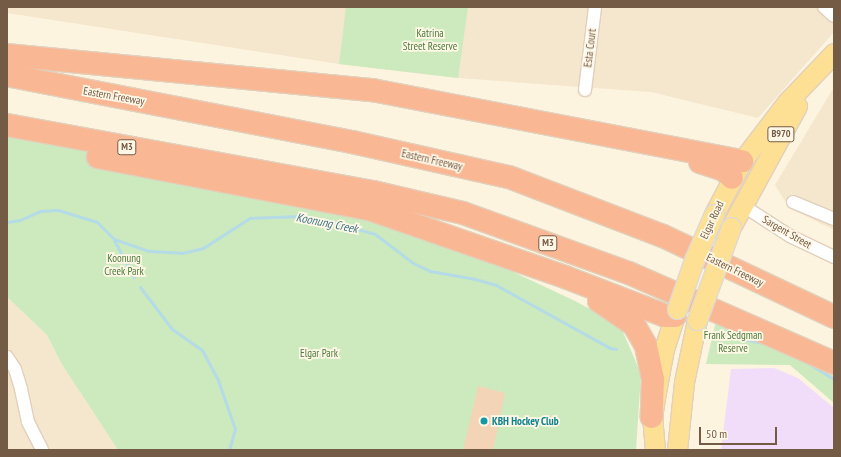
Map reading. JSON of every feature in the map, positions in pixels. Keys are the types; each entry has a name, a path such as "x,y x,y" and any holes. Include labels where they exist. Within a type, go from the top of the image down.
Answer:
{"highway":[{"path":"7,56 372,90 630,141 737,169"},
{"name":"Eastern Freeway","path":"7,75 352,142 509,177 663,236 834,317"},
{"name":"M3","path":"7,125 373,192 463,213 629,273 834,363"},
{"path":"7,138 217,182 369,209 540,269 666,316 684,314"},
{"path":"540,269 616,310 634,325 646,346 652,367 652,417"}],"main road":[{"name":"Elgar Road","path":"677,450 684,382 684,314 694,260 714,214 737,169 787,102 828,59"},
{"name":"Elgar Road","path":"655,450 652,417 659,371 684,314 707,289 731,227 742,204 828,59"},
{"path":"737,169 742,204"}],"street":[{"name":"Esta Court","path":"585,90 595,7"},
{"path":"824,7 834,16"},
{"path":"793,202 834,219"},
{"name":"Sargent Street","path":"742,204 790,236 834,257"},
{"path":"7,357 15,369 28,422 42,450"}],"shaded area":[{"path":"7,7 834,7 834,32 758,118 651,92 458,78 339,64 7,13"},
{"path":"834,87 834,230 789,208 775,185"},
{"path":"7,297 47,335 61,363 118,450 7,450"},
{"path":"774,368 798,378 834,408 834,450 721,450 731,369"}],"green space":[{"name":"Katrina Street Reserve","path":"346,7 468,7 458,78 339,64"},
{"path":"7,123 308,194 450,242 575,301 620,325 641,374 636,450 118,450 61,363 47,335 7,297"},
{"name":"Frank Sedgman Reserve","path":"718,312 834,363 834,403 790,365 706,364"}],"building":[{"name":"KBH Hockey Club","path":"478,386 505,393 493,450 463,450"}],"waterway":[{"name":"Koonung Creek","path":"7,222 20,220 40,211 58,210 97,222 114,239 149,251 182,253 203,248 250,218 302,216 332,222 375,234 413,263 430,271 475,279 496,285 610,348 616,349"},
{"path":"114,240 134,277"},
{"path":"140,287 172,329 202,350 218,380 235,429 229,450"},
{"name":"Koonung Creek","path":"733,337 763,343"},
{"name":"Koonung Creek","path":"808,363 834,379"}],"place":[{"name":"KBH Hockey Club","path":"484,421"}],"park label":[{"name":"Koonung Creek Park","path":"124,265"},
{"name":"Elgar Park","path":"319,353"}]}
